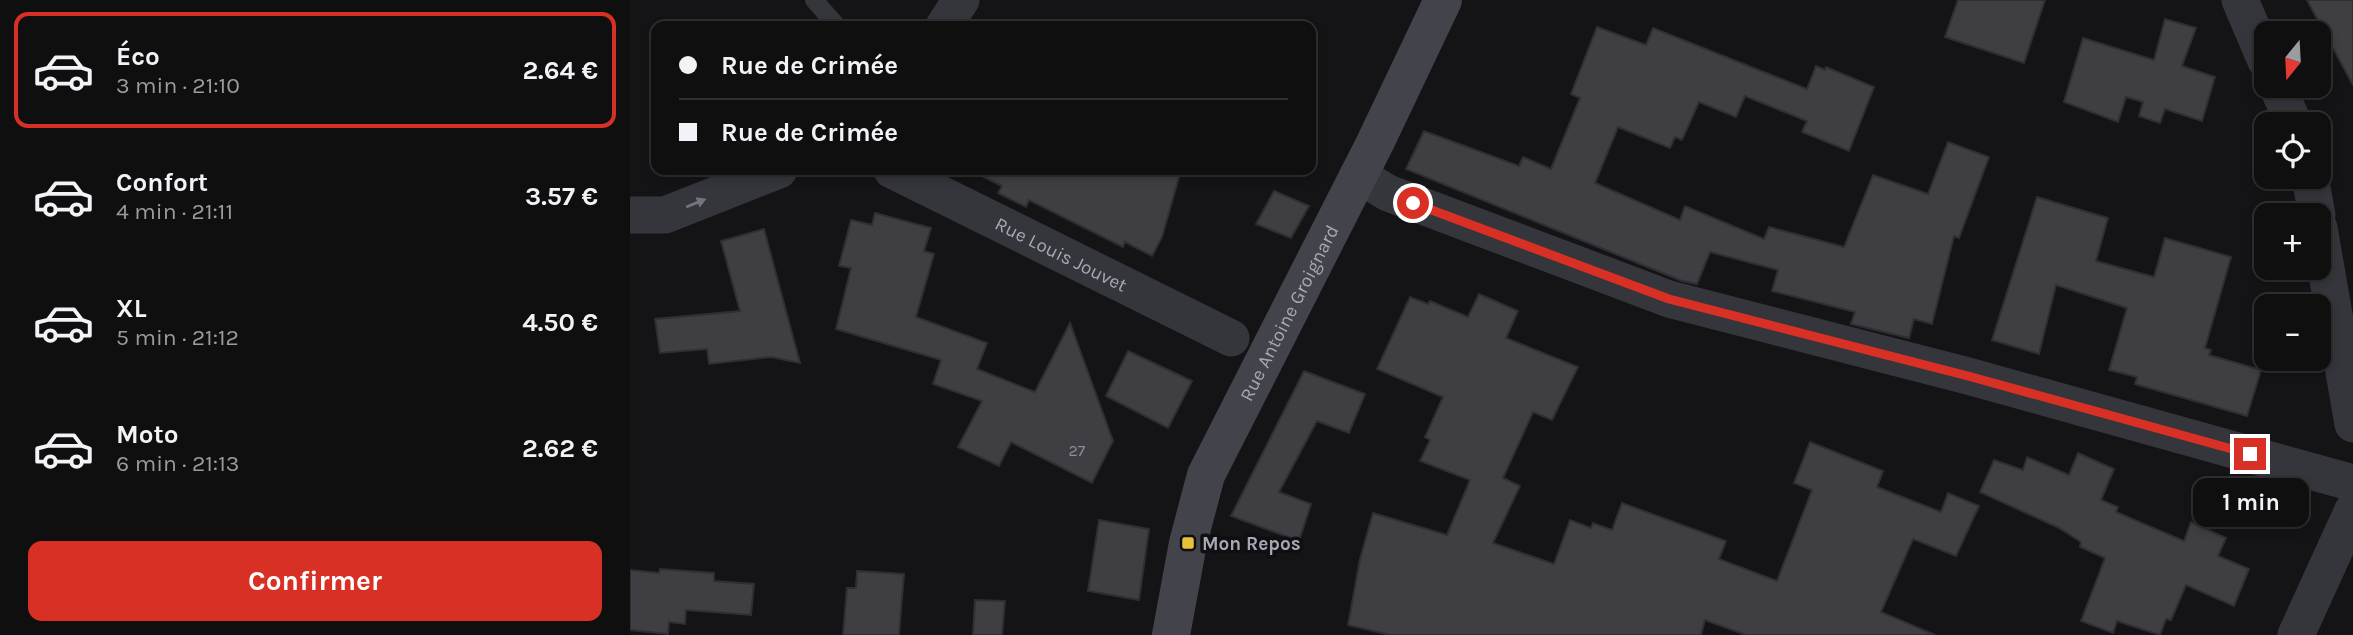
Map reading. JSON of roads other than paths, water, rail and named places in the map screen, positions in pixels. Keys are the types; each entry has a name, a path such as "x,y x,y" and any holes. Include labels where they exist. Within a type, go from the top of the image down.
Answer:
{"main road":[{"name":"Rue Antoine Groignard","path":"1171,635 1188,543 1206,475 1443,0"}],"street":[{"path":"947,21 961,0"},
{"path":"2240,0 2254,33"},
{"path":"630,215 665,215 766,175"},
{"name":"Rue Louis Jouvet","path":"902,175 1231,338"},
{"path":"1358,175 1388,193 1669,299 1968,376 2353,483"},
{"path":"2328,280 2353,424"},
{"path":"2296,635 2353,510"}],"lane":[{"path":"814,0 833,21"}],"place":[{"name":"Mon Repos","path":"1188,543"}]}
